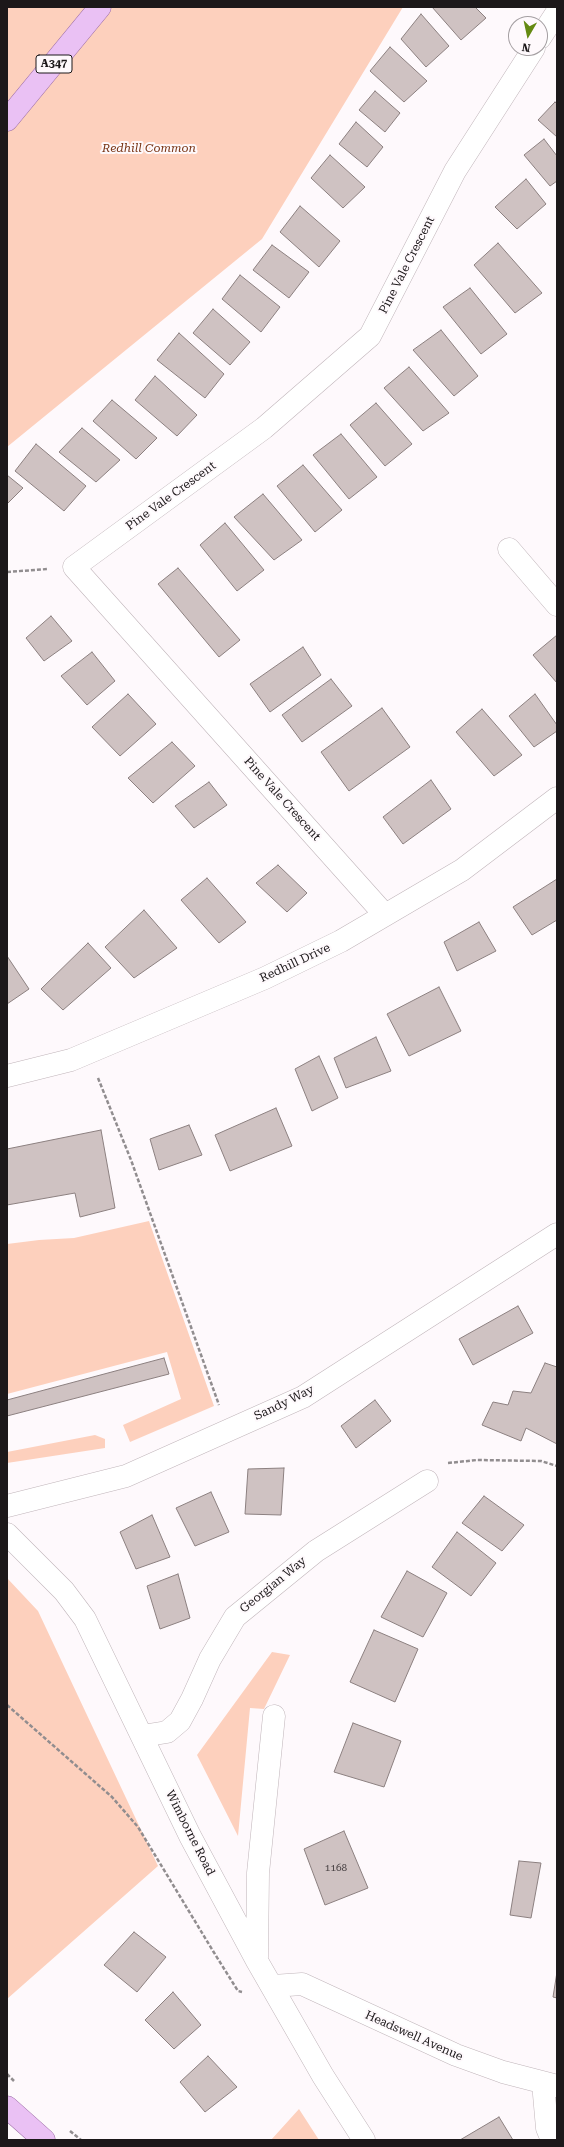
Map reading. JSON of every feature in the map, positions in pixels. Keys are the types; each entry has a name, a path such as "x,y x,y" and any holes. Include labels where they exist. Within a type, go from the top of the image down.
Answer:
{"main road":[{"name":"A347","path":"7,120 100,7"},
{"path":"7,2107 44,2140"}],"street":[{"path":"548,26 557,12"},
{"name":"Pine Vale Crescent","path":"386,916 74,566 264,428 370,336 455,171 529,56"},
{"path":"509,549 557,605"},
{"name":"Redhill Drive","path":"7,1076 71,1060 89,1053 265,978 341,941 386,916 462,870 557,798"},
{"name":"Sandy Way","path":"7,1506 126,1476 303,1397 557,1234"},
{"name":"Georgian Way","path":"142,1736 168,1732 180,1721 192,1699 210,1659 235,1617 316,1551 428,1481"},
{"name":"Wimborne Road","path":"7,1534 64,1591 85,1619 190,1836 256,1961 273,1986 323,2076 364,2140"},
{"path":"256,1961 258,1873 274,1716"},
{"name":"Headswell Avenue","path":"273,1986 302,1984 456,2056 503,2072 550,2084"},
{"path":"550,2084 547,2128 552,2140"}],"path":[{"path":"7,572 74,566"},
{"path":"89,1053 131,1160 228,1430"},
{"path":"428,1481 442,1463 478,1460 541,1461 557,1466"},
{"path":"7,1706 112,1797 138,1827 238,1991 247,1994 263,1992 273,1986"}],"green space":[{"name":"Redhill Common","path":"7,7 403,7 262,239 7,447"},
{"path":"149,1221 214,1406 130,1442 123,1425 181,1399 167,1352 7,1394 7,1244 74,1238"},
{"path":"95,1435 105,1439 105,1448 7,1463 7,1452"},
{"path":"7,1578 38,1611 158,1866 7,1999"},
{"path":"272,1652 290,1655 264,1709 250,1708 238,1836 197,1755"},
{"path":"299,2109 319,2140 271,2140"}],"building":[{"path":"432,7 475,7 486,18 461,40"},
{"path":"421,14 449,46 426,67 401,39"},
{"path":"390,47 427,81 404,102 370,71"},
{"path":"375,91 400,113 385,132 359,110"},
{"path":"555,102 557,104 557,137 538,120"},
{"path":"356,122 383,147 367,167 339,144"},
{"path":"544,139 557,156 557,181 550,186 524,155"},
{"path":"330,155 365,187 343,208 311,178"},
{"path":"526,179 546,204 517,229 495,207"},
{"path":"300,206 340,241 319,267 280,232"},
{"path":"498,243 542,293 515,313 474,265"},
{"path":"272,245 309,272 289,298 253,270"},
{"path":"240,275 280,307 261,332 222,299"},
{"path":"470,288 507,334 481,354 443,307"},
{"path":"213,309 250,342 230,365 193,333"},
{"path":"441,330 478,376 454,396 413,350"},
{"path":"179,333 224,374 205,398 157,360"},
{"path":"409,367 449,413 423,431 384,388"},
{"path":"155,376 197,415 177,436 135,400"},
{"path":"112,400 157,438 136,459 93,421"},
{"path":"376,403 412,444 385,466 350,425"},
{"path":"82,428 120,460 96,482 59,452"},
{"path":"341,434 377,477 349,499 313,455"},
{"path":"36,444 86,486 64,511 15,471"},
{"path":"303,465 342,510 315,532 277,486"},
{"path":"7,475 23,488 7,504"},
{"path":"263,494 302,540 274,560 234,517"},
{"path":"225,523 264,570 237,591 200,545"},
{"path":"178,568 240,640 219,657 158,584"},
{"path":"51,616 72,641 44,661 26,638"},
{"path":"557,635 557,683 533,655"},
{"path":"303,647 321,675 270,712 250,684"},
{"path":"92,652 115,681 87,705 61,676"},
{"path":"331,679 352,706 302,742 282,715"},
{"path":"128,694 156,724 120,756 92,727"},
{"path":"535,694 557,725 557,731 534,747 509,716"},
{"path":"382,708 410,747 349,791 321,752"},
{"path":"482,709 522,755 494,776 456,732"},
{"path":"172,742 195,766 153,803 128,778"},
{"path":"431,780 451,809 403,844 383,817"},
{"path":"209,782 227,805 194,828 175,806"},
{"path":"278,865 307,893 287,912 256,883"},
{"path":"207,878 246,922 219,943 181,900"},
{"path":"557,879 557,920 532,935 513,907"},
{"path":"144,910 177,948 134,978 105,947"},
{"path":"479,922 496,951 457,971 444,942"},
{"path":"88,943 111,968 63,1010 41,989"},
{"path":"7,956 29,989 7,1004"},
{"path":"439,987 461,1031 409,1056 387,1014"},
{"path":"376,1037 391,1071 346,1088 334,1058"},
{"path":"319,1056 338,1098 312,1111 295,1069"},
{"path":"276,1108 292,1146 230,1171 215,1135"},
{"path":"189,1125 202,1155 159,1170 150,1139"},
{"path":"101,1130 115,1208 80,1217 75,1193 7,1205 7,1149"},
{"path":"518,1306 533,1333 473,1365 459,1339"},
{"path":"164,1358 169,1374 7,1416 7,1400"},
{"path":"545,1363 557,1367 557,1444 526,1428 521,1441 482,1425 493,1402 508,1405 513,1391 531,1393"},
{"path":"375,1400 391,1421 356,1448 341,1426"},
{"path":"284,1468 281,1515 245,1514 248,1469"},
{"path":"211,1492 229,1532 195,1546 176,1508"},
{"path":"484,1496 524,1525 502,1551 462,1523"},
{"path":"152,1515 170,1557 136,1569 120,1532"},
{"path":"457,1532 496,1563 471,1596 432,1567"},
{"path":"407,1571 447,1593 423,1637 381,1617"},
{"path":"178,1574 190,1618 160,1629 147,1586"},
{"path":"374,1630 418,1649 395,1702 350,1682"},
{"path":"353,1723 401,1741 384,1787 334,1772"},
{"path":"344,1831 368,1888 325,1905 304,1849"},
{"path":"519,1861 541,1863 531,1918 510,1915"},
{"path":"134,1932 166,1957 137,1992 104,1965"},
{"path":"557,1972 557,1998 553,1997"},
{"path":"173,1992 201,2025 174,2049 145,2020"},
{"path":"208,2056 237,2087 205,2112 180,2082"},
{"path":"499,2117 513,2140 460,2140"}]}
